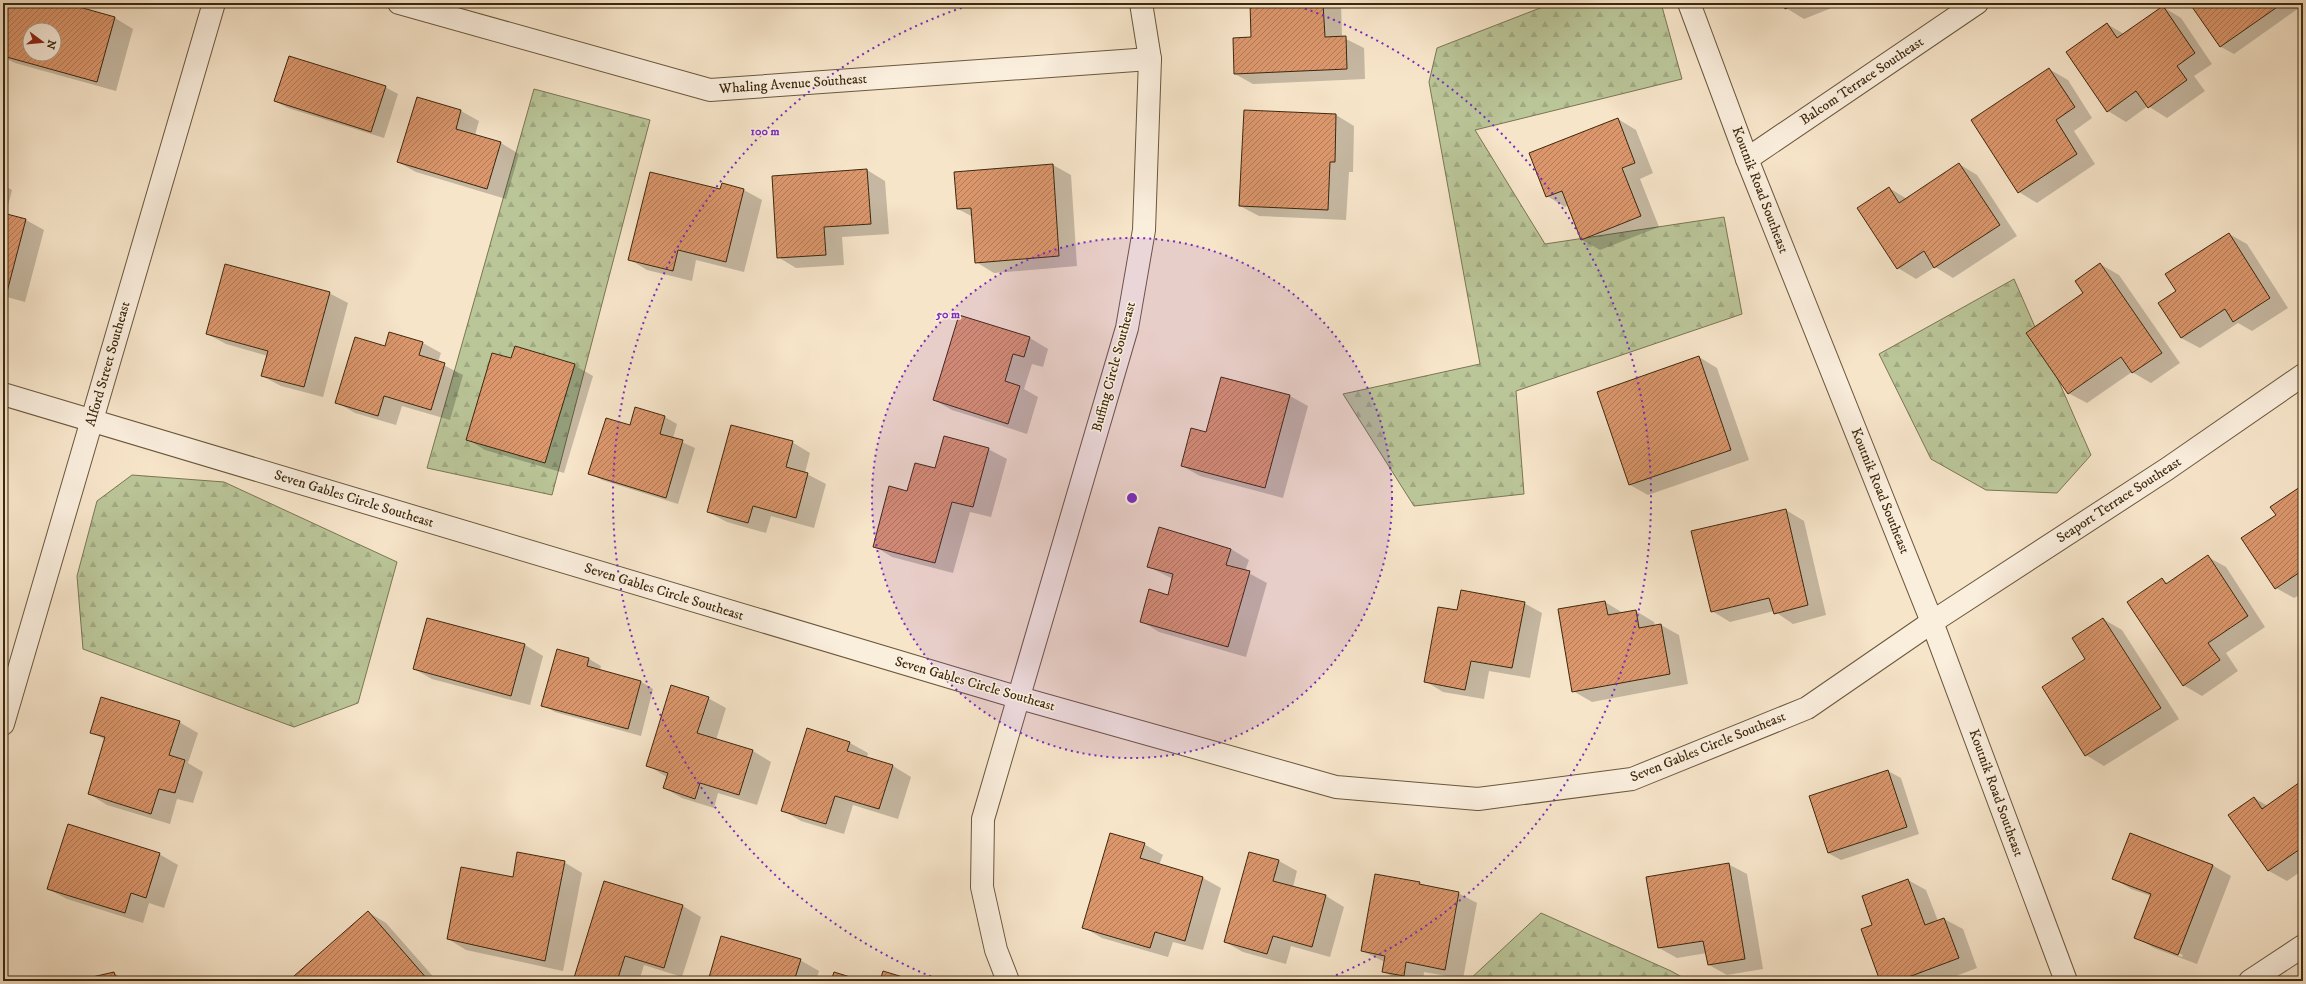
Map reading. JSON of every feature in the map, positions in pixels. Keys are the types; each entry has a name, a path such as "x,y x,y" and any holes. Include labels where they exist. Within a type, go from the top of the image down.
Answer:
{"street":[{"name":"Alford Street Southeast","path":"3,724 214,3"},
{"name":"Whaling Avenue Southeast","path":"399,3 710,90 1150,59"},
{"name":"Buffing Circle Southeast","path":"1008,981 996,950 982,887 984,819 1127,328 1144,230 1150,59 1141,3"},
{"name":"Koutnik Road Southeast","path":"1689,3 1747,159 1932,622 2066,981"},
{"name":"Balcom Terrace Southeast","path":"1747,159 1977,3"},
{"name":"Seaport Terrace Southeast","path":"1932,622 2167,469 2303,375"},
{"name":"Seven Gables Circle Southeast","path":"3,394 1020,698 1336,787 1478,799 1632,779 1807,708 1932,622"},
{"path":"2250,981 2303,946"}],"green space":[{"path":"1553,3 1661,3 1682,79 1475,130 1545,244 1724,217 1742,314 1516,391 1524,494 1414,506 1343,394 1480,364 1429,82 1437,48"},
{"path":"534,89 650,120 552,495 427,468"},
{"path":"2014,279 2091,455 2057,493 1986,490 1931,459 1879,354"},
{"path":"132,475 224,482 397,562 358,703 294,727 83,649 77,576 97,501"},
{"path":"1541,913 1671,971 1689,981 1468,981"}],"building":[{"path":"9,3 65,3 115,17 97,82 25,62 62,62 62,22 22,22 22,61 3,56 3,25"},
{"path":"1250,3 1323,3 1325,37 1346,36 1347,69 1234,74 1233,38 1251,37"},
{"path":"1783,3 1799,3 1785,9"},
{"path":"2283,3 2220,47 2190,4"},
{"path":"2163,6 2195,53 2177,66 2187,80 2148,108 2136,91 2107,112 2066,52 2107,23 2117,38"},
{"path":"289,56 386,86 371,132 274,101"},
{"path":"2049,68 2075,107 2056,120 2077,154 2018,193 1971,120"},
{"path":"417,97 461,110 456,129 501,142 487,189 397,162"},
{"path":"1244,110 1336,114 1335,162 1330,162 1328,210 1239,206"},
{"path":"1618,118 1635,163 1622,168 1641,216 1581,240 1562,191 1546,197 1529,153"},
{"path":"1959,163 2000,225 1934,268 1924,251 1897,269 1857,208 1889,187 1899,203"},
{"path":"1053,164 1059,256 975,263 971,208 957,209 954,172"},
{"path":"867,169 871,224 824,227 826,255 777,258 772,176"},
{"path":"650,172 720,189 722,183 744,189 726,262 678,250 673,271 628,260"},
{"path":"3,213 26,219 7,292 3,291"},
{"path":"2229,233 2270,298 2233,322 2225,309 2181,338 2158,303 2176,291 2165,274"},
{"path":"2100,263 2162,353 2132,373 2121,357 2068,394 2026,333 2083,293 2075,281"},
{"path":"225,264 330,292 304,387 261,376 268,351 206,334"},
{"path":"959,315 1030,337 1024,357 1013,354 1005,381 1020,386 1008,424 933,400"},
{"path":"389,332 423,342 419,355 445,363 431,410 384,396 378,416 335,403 355,337 385,346"},
{"path":"515,346 575,364 545,463 466,440 492,353 511,358"},
{"path":"1699,356 1731,450 1629,485 1597,392"},
{"path":"1221,377 1290,395 1265,488 1181,466 1191,428 1206,432"},
{"path":"635,407 665,416 660,434 683,440 666,498 588,474 606,418 630,425"},
{"path":"731,425 793,441 786,467 808,473 796,518 753,506 748,523 707,512"},
{"path":"944,436 989,448 973,507 952,502 935,563 873,547 889,486 907,491 915,463 935,468"},
{"path":"2303,485 2303,570 2275,589 2241,538 2276,515 2270,507"},
{"path":"1786,509 1808,605 1774,614 1769,598 1711,612 1691,531"},
{"path":"1159,527 1231,549 1226,565 1250,571 1228,647 1140,622 1149,589 1168,595 1173,574 1147,567"},
{"path":"2208,555 2248,616 2208,643 2220,660 2183,686 2127,602 2162,578 2166,584"},
{"path":"1461,590 1525,602 1512,668 1471,661 1465,690 1424,682 1438,607 1457,610"},
{"path":"1605,601 1608,615 1636,610 1639,628 1661,624 1670,674 1572,692 1558,609"},
{"path":"427,618 525,644 511,696 413,669"},
{"path":"2103,618 2161,708 2085,756 2042,687 2085,659 2072,638"},
{"path":"557,649 589,658 587,666 641,681 628,729 541,706"},
{"path":"671,685 709,697 697,733 753,750 739,795 700,783 695,799 663,788 668,773 646,766"},
{"path":"101,697 180,721 169,755 185,760 175,793 159,789 151,814 88,794 105,737 90,733"},
{"path":"807,728 850,742 847,751 893,765 879,809 835,796 826,824 781,811"},
{"path":"1888,770 1907,827 1828,853 1809,796"},
{"path":"2303,780 2303,847 2268,871 2228,815 2254,797 2262,809"},
{"path":"68,824 160,853 146,898 131,893 125,913 47,889"},
{"path":"1110,833 1145,843 1140,858 1203,877 1185,941 1155,932 1150,948 1082,928"},
{"path":"2130,833 2213,865 2178,955 2134,938 2151,894 2112,879"},
{"path":"517,852 565,861 545,961 447,939 461,867 513,877"},
{"path":"1249,852 1279,860 1273,881 1326,895 1312,947 1273,936 1267,954 1224,942"},
{"path":"1729,863 1745,959 1708,965 1703,941 1658,948 1646,877"},
{"path":"1375,874 1420,882 1419,884 1459,892 1445,970 1406,962 1404,976 1382,972 1385,956 1361,951"},
{"path":"1908,879 1925,925 1944,918 1959,958 1898,981 1880,981 1861,929 1872,925 1862,896"},
{"path":"604,881 683,905 664,968 625,956 617,981 573,981"},
{"path":"368,911 428,980 298,981 294,976"},
{"path":"721,936 801,959 794,981 708,981"},
{"path":"883,971 916,981 880,981"},
{"path":"114,972 117,981 75,981"},
{"path":"834,972 863,981 831,981"}]}
